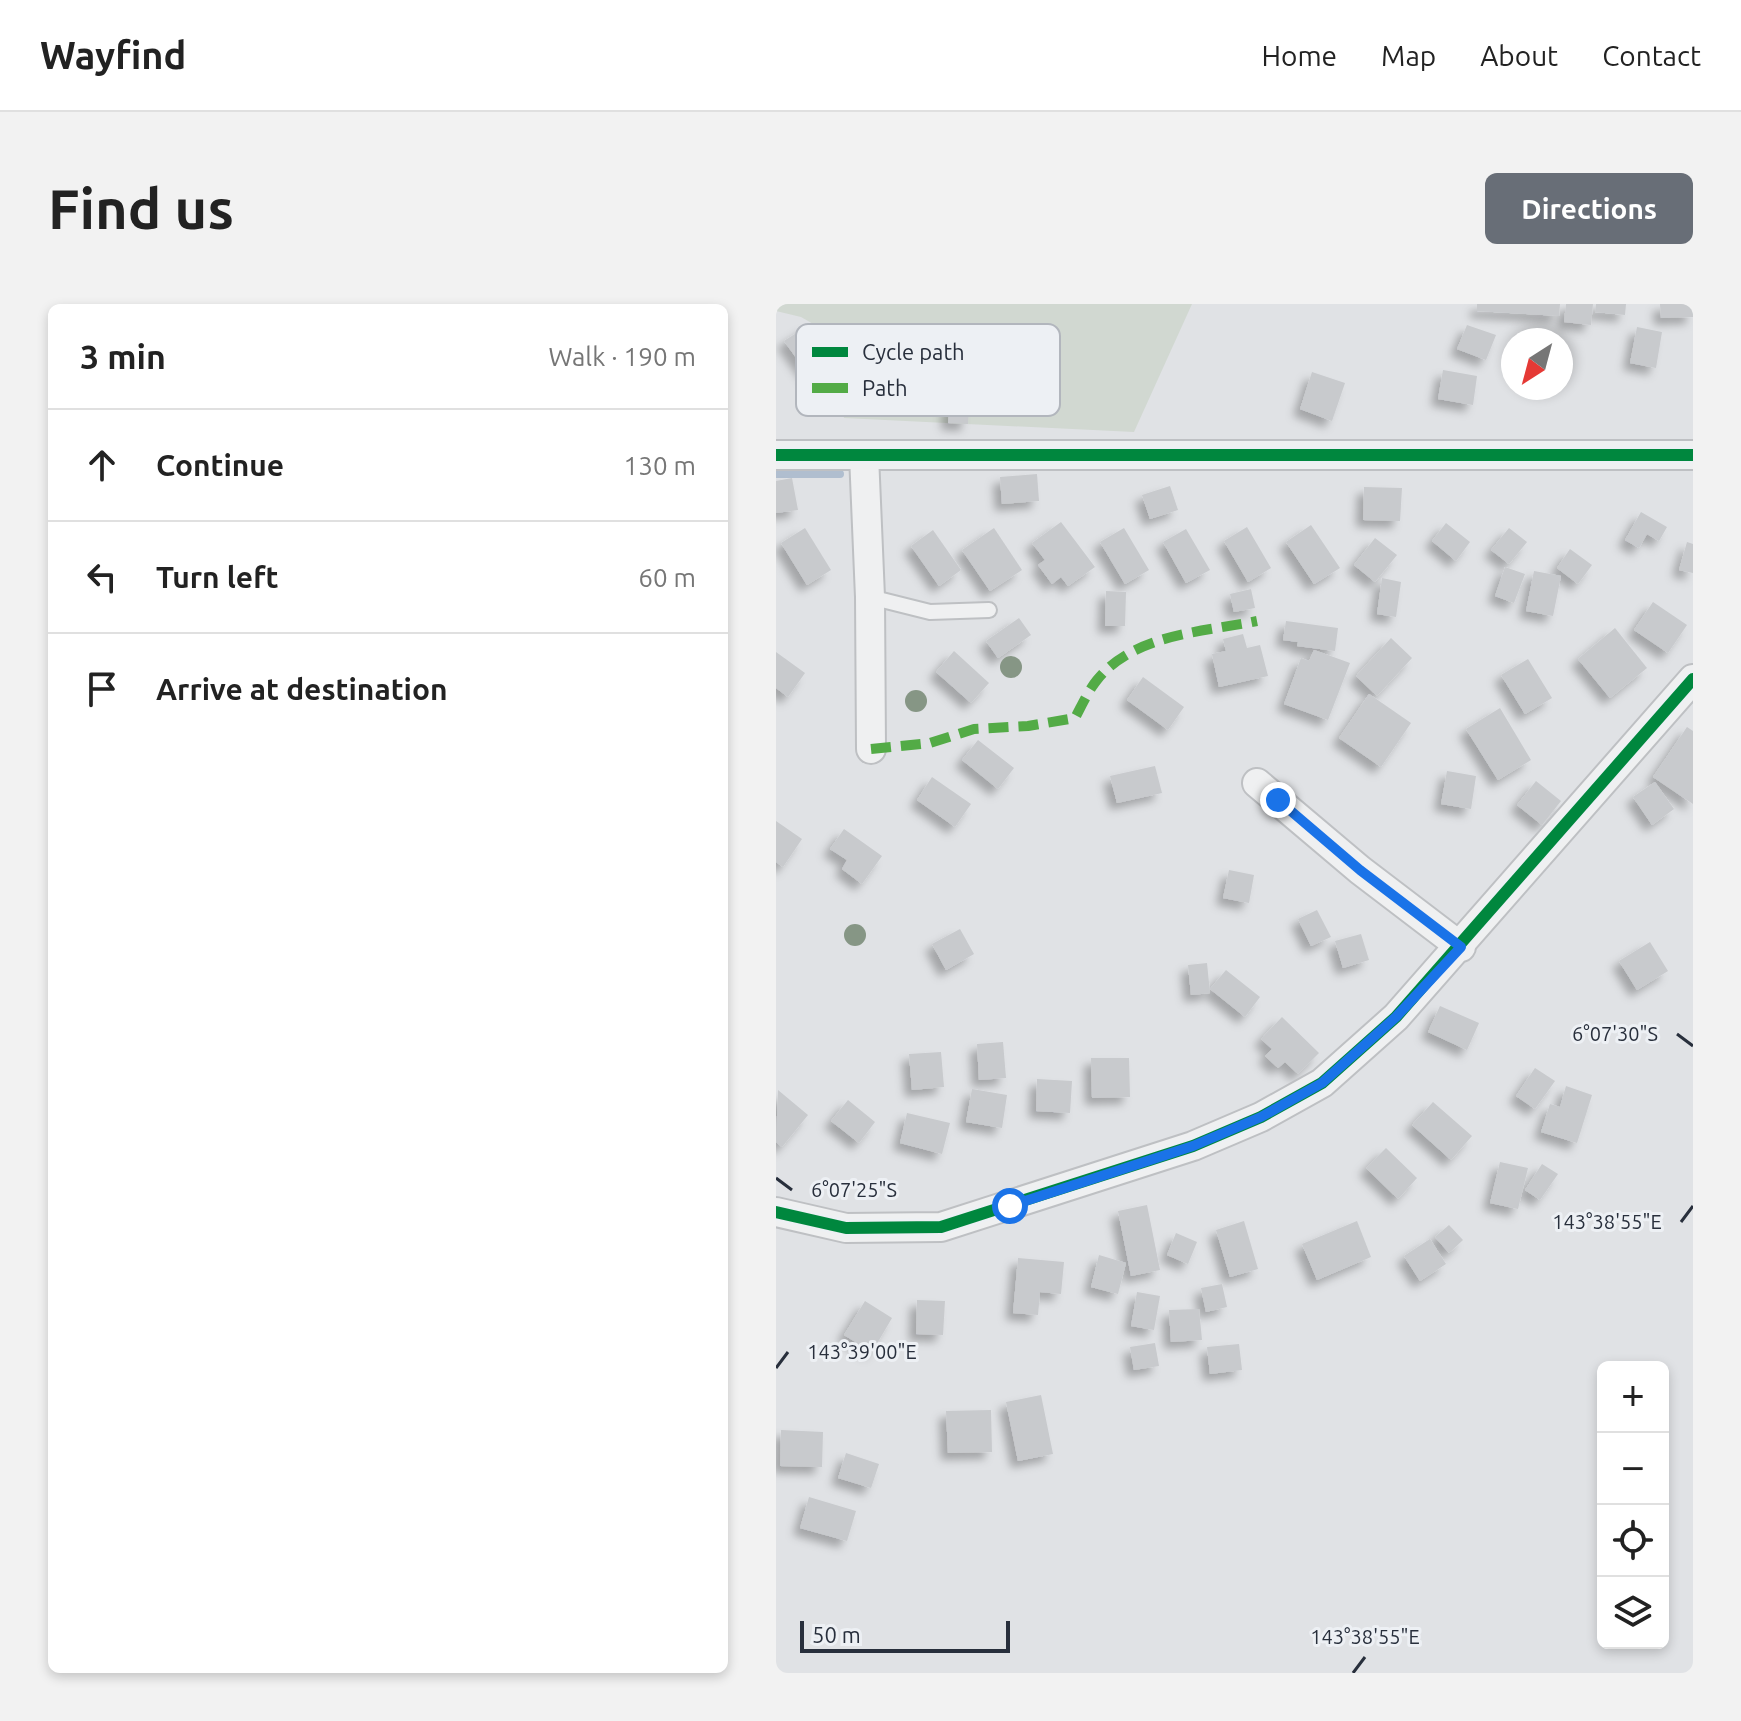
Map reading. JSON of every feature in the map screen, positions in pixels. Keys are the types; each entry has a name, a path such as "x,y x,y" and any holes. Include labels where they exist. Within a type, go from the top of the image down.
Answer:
{"street":[{"path":"776,455 1693,455"},
{"path":"864,455 870,597 871,749"},
{"path":"776,1212 846,1228 941,1227 1193,1146 1261,1117 1322,1083 1396,1017 1461,947 1693,679"},
{"path":"1257,783 1360,870 1461,947"}],"lane":[{"path":"870,597 930,612 989,610"}],"shaded area":[{"path":"776,304 1192,304 1134,432 844,418 1060,416 1060,324 813,324 801,317 776,311"}],"building":[{"path":"1477,304 1560,304 1559,316 1477,311"},
{"path":"1566,304 1593,304 1591,325 1564,322"},
{"path":"1596,304 1626,304 1625,315 1595,312"},
{"path":"1660,304 1693,304 1693,317 1661,318"},
{"path":"1467,325 1496,335 1486,360 1457,349"},
{"path":"1637,327 1662,332 1656,368 1630,363"},
{"path":"796,333 796,358 784,341"},
{"path":"1443,370 1477,376 1473,405 1438,399"},
{"path":"1312,372 1345,383 1332,421 1300,409"},
{"path":"948,416 968,416 968,424 948,423"},
{"path":"1037,474 1039,501 1002,504 1000,477"},
{"path":"792,478 798,510 776,513 776,481"},
{"path":"1170,486 1178,510 1150,519 1142,495"},
{"path":"1364,487 1402,488 1400,521 1363,520"},
{"path":"1641,512 1667,527 1659,541 1647,534 1639,548 1625,540"},
{"path":"1061,522 1095,567 1068,586 1061,577 1052,584 1038,565 1045,560 1032,543"},
{"path":"1446,523 1470,542 1456,561 1432,541"},
{"path":"1311,525 1340,568 1314,584 1286,542"},
{"path":"1247,527 1271,568 1248,582 1224,541"},
{"path":"805,528 831,570 807,585 781,543"},
{"path":"994,528 1022,570 990,591 962,550"},
{"path":"1124,528 1149,570 1125,584 1100,542"},
{"path":"1509,528 1527,542 1509,564 1491,550"},
{"path":"1186,529 1210,570 1186,583 1163,542"},
{"path":"933,530 961,570 939,586 911,546"},
{"path":"1375,538 1397,555 1375,582 1354,565"},
{"path":"1687,542 1693,544 1693,573 1679,570"},
{"path":"1570,549 1592,565 1578,584 1557,568"},
{"path":"1505,567 1525,574 1514,603 1495,596"},
{"path":"1534,571 1561,576 1553,616 1526,611"},
{"path":"1382,578 1401,582 1396,617 1377,614"},
{"path":"1251,589 1255,608 1234,612 1230,594"},
{"path":"1106,591 1126,592 1125,626 1105,626"},
{"path":"1653,602 1687,625 1668,653 1634,630"},
{"path":"1019,618 1031,635 998,658 986,641"},
{"path":"1286,621 1338,628 1335,651 1297,646 1298,642 1283,640"},
{"path":"1615,628 1647,668 1610,698 1578,659"},
{"path":"1243,634 1247,648 1260,645 1268,676 1219,687 1212,654 1226,651 1223,639"},
{"path":"1391,638 1412,658 1377,696 1356,676"},
{"path":"1314,650 1350,663 1328,720 1284,704 1301,658 1309,661"},
{"path":"954,651 989,683 971,703 936,672"},
{"path":"776,652 805,673 788,697 776,688"},
{"path":"1528,659 1552,698 1525,714 1501,675"},
{"path":"1143,677 1184,707 1168,730 1127,700"},
{"path":"1369,694 1411,723 1381,767 1339,738"},
{"path":"1500,708 1531,760 1498,780 1466,729"},
{"path":"1687,727 1693,731 1693,804 1653,777"},
{"path":"978,740 1014,768 998,789 962,760"},
{"path":"1155,766 1162,793 1117,803 1110,776"},
{"path":"1447,771 1476,776 1471,809 1441,804"},
{"path":"932,777 971,804 955,827 917,800"},
{"path":"1536,781 1561,801 1542,825 1517,805"},
{"path":"1655,782 1674,809 1652,825 1633,797"},
{"path":"776,821 802,839 783,867 776,862"},
{"path":"844,829 882,856 862,884 842,869 847,860 830,849"},
{"path":"1229,870 1254,875 1249,903 1223,898"},
{"path":"1317,910 1331,937 1311,946 1298,919"},
{"path":"960,929 974,954 946,970 932,944"},
{"path":"1361,934 1369,960 1343,968 1335,941"},
{"path":"1650,942 1668,971 1637,990 1619,961"},
{"path":"1207,963 1210,993 1191,995 1188,965"},
{"path":"1226,970 1260,997 1245,1017 1210,989"},
{"path":"1440,1006 1479,1023 1467,1050 1428,1032"},
{"path":"1282,1017 1319,1053 1298,1074 1285,1062 1278,1068 1265,1056 1272,1049 1261,1039"},
{"path":"1003,1042 1006,1078 979,1080 977,1044"},
{"path":"941,1052 944,1087 912,1090 909,1054"},
{"path":"1091,1058 1129,1058 1130,1097 1092,1098"},
{"path":"1535,1068 1555,1081 1535,1109 1516,1096"},
{"path":"1037,1079 1072,1081 1070,1113 1036,1111"},
{"path":"1566,1086 1592,1095 1577,1143 1541,1132 1550,1104 1560,1107"},
{"path":"972,1089 1007,1095 1002,1128 966,1122"},
{"path":"778,1090 808,1115 782,1147 776,1142"},
{"path":"848,1100 875,1122 859,1143 831,1121"},
{"path":"1433,1102 1472,1136 1451,1160 1412,1125"},
{"path":"907,1113 950,1123 942,1154 900,1143"},
{"path":"1386,1148 1417,1178 1398,1199 1366,1168"},
{"path":"1500,1162 1528,1168 1518,1209 1490,1203"},
{"path":"1542,1164 1558,1174 1540,1200 1525,1190"},
{"path":"1147,1205 1160,1270 1131,1276 1118,1211"},
{"path":"1244,1221 1258,1269 1230,1277 1216,1230"},
{"path":"1357,1221 1371,1257 1317,1280 1302,1244"},
{"path":"1449,1225 1463,1240 1449,1253 1435,1237"},
{"path":"1176,1233 1197,1242 1188,1264 1167,1255"},
{"path":"1430,1239 1446,1264 1420,1281 1404,1256"},
{"path":"1099,1255 1126,1263 1118,1294 1091,1287"},
{"path":"1018,1258 1064,1262 1061,1294 1040,1292 1038,1315 1013,1313"},
{"path":"1222,1284 1227,1307 1206,1312 1201,1288"},
{"path":"1137,1292 1160,1296 1154,1330 1131,1326"},
{"path":"917,1300 945,1301 943,1335 916,1334"},
{"path":"865,1301 892,1318 872,1352 844,1335"},
{"path":"1199,1309 1202,1340 1171,1342 1169,1310"},
{"path":"1155,1343 1159,1366 1134,1370 1130,1347"},
{"path":"1239,1344 1242,1370 1210,1374 1207,1347"},
{"path":"1041,1395 1053,1454 1018,1461 1006,1402"},
{"path":"991,1410 992,1452 948,1453 946,1411"},
{"path":"781,1430 823,1432 822,1467 780,1466"},
{"path":"846,1453 879,1464 871,1488 838,1478"},
{"path":"809,1497 856,1511 847,1541 800,1528"}],"waterway":[{"path":"776,474 840,474"}],"marked path":[{"path":"871,749 930,743 974,729 1028,726 1075,718 1097,680 1130,653 1170,637 1257,621"}],"cycle path":[{"path":"776,455 1693,455"},
{"path":"776,1212 846,1228 941,1227 1193,1146 1261,1117 1322,1083 1396,1017 1693,679"}],"route":[{"path":"1010,1206 1193,1146 1261,1117 1322,1083 1396,1017 1461,947 1360,870 1278,800"}]}
